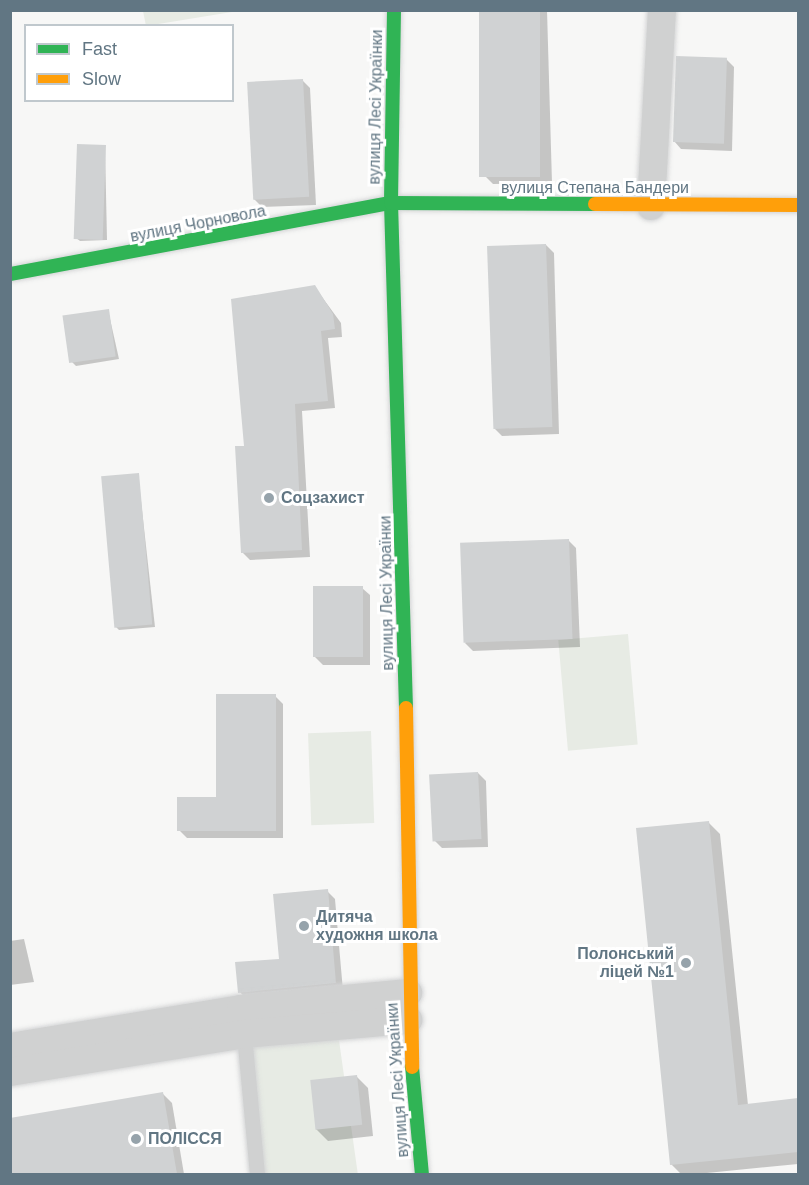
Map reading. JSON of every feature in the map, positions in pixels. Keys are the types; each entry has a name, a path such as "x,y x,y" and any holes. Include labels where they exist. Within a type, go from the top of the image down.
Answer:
{"main road":[{"name":"вулиця Лесі Українки","path":"394,10 391,203 405,611 408,1006 422,1174"},
{"name":"вулиця Степана Бандери","path":"391,203 798,205"},
{"name":"вулиця Чорновола","path":"10,274 391,203"}],"street":[{"path":"651,206 662,10"},
{"path":"10,1072 408,1006"},
{"path":"10,1047 242,1009 408,1006"}],"lane":[{"path":"244,1034 257,1174"}],"shaded area":[{"path":"238,10 158,24 146,24 143,11"},
{"path":"628,634 638,745 568,751 558,640"},
{"path":"371,731 374,823 311,825 308,733"},
{"path":"337,1026 358,1174 260,1174 241,1039"}],"building":[{"path":"479,10 540,10 540,177 479,177"},
{"path":"676,56 727,58 724,144 673,142"},
{"path":"303,79 309,197 253,200 247,82"},
{"path":"77,144 106,145 103,240 74,239"},
{"path":"546,244 552,427 493,429 487,246"},
{"path":"315,285 333,314 335,329 321,331 328,401 295,404 302,550 241,553 235,446 244,446 231,299"},
{"path":"109,309 116,357 69,363 62,316"},
{"path":"139,473 152,624 114,628 101,476"},
{"path":"569,539 572,639 464,643 460,543"},
{"path":"313,586 363,586 363,657 313,657"},
{"path":"216,694 276,694 276,831 177,831 177,797 216,797"},
{"path":"478,772 482,839 433,841 429,775"},
{"name":"Полонський ліцей №1","path":"709,821 738,1105 798,1098 798,1152 670,1165 636,828"},
{"name":"Дитяча художня школа","path":"328,889 336,983 238,993 235,962 279,959 273,894"},
{"path":"357,1075 362,1125 315,1130 310,1080"},
{"path":"163,1092 177,1174 10,1174 10,1118"}],"traffic: fast":[{"path":"394,10 391,203 406,708"},
{"path":"10,274 391,203 595,204"},
{"path":"412,1067 422,1174"}],"traffic: slow":[{"path":"595,204 798,205"},
{"path":"406,708 412,1067"}],"place":[{"name":"Соцзахист","path":"269,498"},
{"name":"Дитяча художня школа","path":"304,926"},
{"name":"Полонський ліцей №1","path":"686,963"},
{"name":"ПОЛІССЯ","path":"136,1139"}]}
